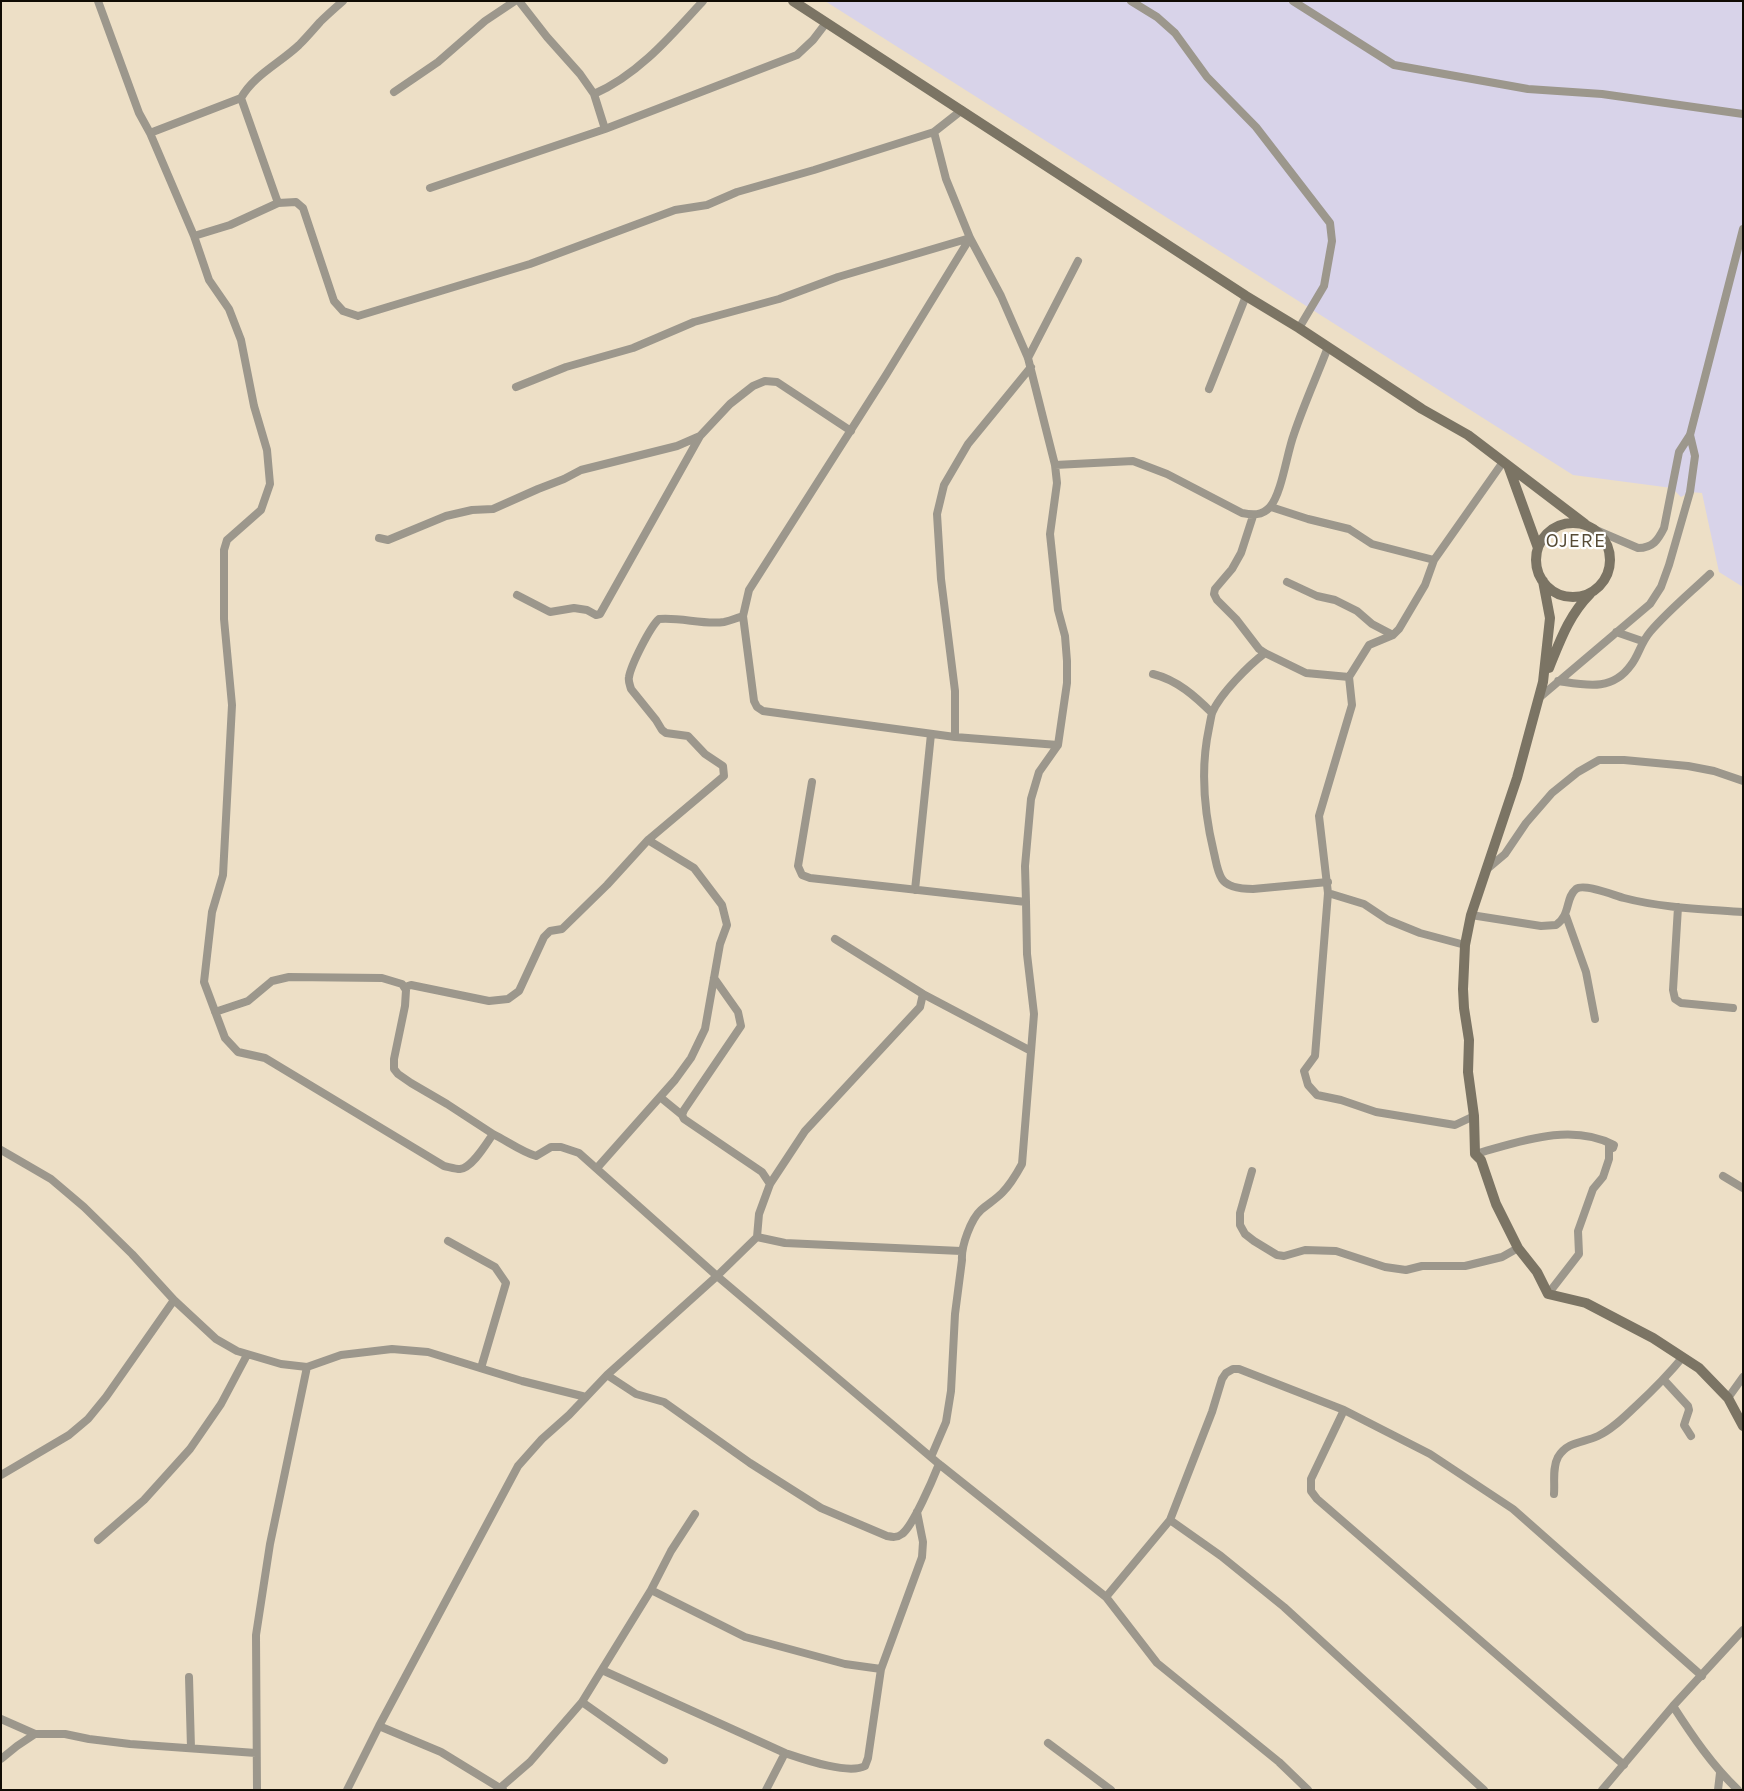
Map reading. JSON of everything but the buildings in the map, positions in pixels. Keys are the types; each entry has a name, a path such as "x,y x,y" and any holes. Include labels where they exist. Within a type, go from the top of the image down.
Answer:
{"main road":[{"path":"793,1 1246,296 1299,328 1422,409 1468,435 1585,524 1596,530 1606,543 1611,560 1606,577 1580,605 1564,629 1543,682 1517,778 1471,915 1465,945 1463,989 1469,1040 1468,1072 1474,1116 1474,1154 1481,1160 1496,1204 1518,1248 1537,1272 1548,1294 1586,1302 1653,1338 1698,1368 1728,1398 1743,1426"},
{"path":"1506,464 1538,548"},
{"path":"1585,524 1574,522 1562,524 1548,533 1538,548 1536,559 1538,571 1543,581 1551,590 1561,595 1573,597 1595,590"},
{"path":"1543,581 1550,618 1543,682"}],"street":[{"path":"98,1 139,113 150,133 194,236 209,280 229,309 241,340 254,406 267,450 270,484 261,510 227,540 224,550 224,619 232,705 222,875 212,912 204,982 225,1038 238,1052 265,1058 444,1166 460,1169 468,1166 493,1134"},
{"path":"150,133 241,98 253,82 300,44 343,1"},
{"path":"394,92 438,62 485,21 517,1 580,74 594,94 606,129"},
{"path":"594,94 620,81 666,40 702,1"},
{"path":"1131,1 1157,18 1175,33 1207,77 1256,127 1330,222 1332,241 1324,286 1299,328"},
{"path":"1293,1 1394,65 1528,89 1602,94 1743,114"},
{"path":"430,188 606,129 797,55 809,45 826,23"},
{"path":"241,98 278,203"},
{"path":"194,236 230,225 278,203 296,202 303,208 334,301 343,311 358,316 530,264 675,210 707,205 737,192 934,132 962,110"},
{"path":"931,1457 946,1422 951,1392 955,1314 962,1260 961,1251 973,1220 979,1211 1002,1194 1012,1182 1022,1164 1034,1014 1027,954 1025,866 1031,799 1039,772 1058,745 1067,683 1065,636 1058,610 1050,534 1057,483 1055,465 1028,358 1001,296 970,238 946,179 934,132"},
{"path":"1596,530 1638,548 1645,548 1653,545 1664,528 1679,452 1690,435 1743,229"},
{"path":"516,387 566,367 633,348 694,322 779,299 838,277 970,238"},
{"path":"970,238 749,590 743,616 754,701 762,712 955,737 1058,745"},
{"path":"1028,358 1078,261"},
{"path":"1209,389 1246,296"},
{"path":"1055,465 1133,461 1167,474 1242,513 1253,516 1263,512 1270,507 1278,492 1294,434 1328,347"},
{"path":"955,737 955,691 941,579 936,514 944,485 968,444 1031,367"},
{"path":"517,595 550,612 574,608 587,610 596,615 600,614 700,436 730,404 753,386 765,381 777,382 851,430"},
{"path":"1539,698 1650,604 1661,587 1690,492 1695,456 1690,435"},
{"path":"379,538 388,540 446,516 472,510 493,509 581,470 677,446 700,436"},
{"path":"1474,1116 1455,1126 1385,1114 1317,1094 1308,1085 1304,1071 1315,1056 1328,893 1319,816 1352,705 1349,677 1369,645 1393,635 1399,629 1425,585 1434,560 1506,464"},
{"path":"1270,507 1349,529 1372,544 1434,560"},
{"path":"1253,516 1241,553 1232,569 1218,583 1214,594 1259,649 1265,653 1306,673 1317,676 1349,677"},
{"path":"1558,681 1589,686 1601,686 1613,681 1632,665 1642,641 1710,574"},
{"path":"1287,582 1317,596 1335,600 1357,611 1372,624 1393,635"},
{"path":"405,987 411,985 489,1001 508,999 519,992 544,937 550,931 562,929 607,885 648,840 724,776 723,766 705,754 688,736 666,733 662,730 632,689 629,684 629,676 646,637 659,618 724,622 743,616"},
{"path":"1616,632 1642,641"},
{"path":"1265,653 1252,662 1212,713 1203,765 1209,830 1222,880 1232,886 1253,889 1328,882"},
{"path":"1153,674 1168,678 1179,685 1212,713"},
{"path":"915,890 930,734"},
{"path":"1486,870 1505,854 1526,822 1552,793 1578,772 1600,760 1624,760 1688,766 1714,771 1743,781"},
{"path":"812,782 798,866 802,875 810,878 1026,902"},
{"path":"598,1168 660,1097 690,1058 705,1029 720,944 727,925 722,905 694,868 648,840"},
{"path":"1471,915 1541,926 1556,925 1566,916 1572,894 1576,888 1584,886 1626,899 1678,907 1743,912"},
{"path":"1328,893 1364,904 1388,920 1420,933 1465,945"},
{"path":"1678,907 1674,999 1681,1003 1733,1008"},
{"path":"1566,916 1586,972 1595,1019"},
{"path":"835,939 923,994 1031,1051"},
{"path":"215,1012 248,1001 272,981 290,977 382,978 402,984 405,987"},
{"path":"682,1115 742,1026 738,1012 714,978"},
{"path":"405,987 405,1006 394,1059 394,1069 398,1074 527,1154 536,1156 551,1147 561,1147 579,1153 717,1276 939,1464 1106,1597 1157,1663 1278,1762 1308,1790"},
{"path":"346,1790 518,1466 542,1439 607,1375 717,1276 757,1237 759,1214 770,1184 805,1131 920,1007 923,994"},
{"path":"660,1097 682,1115 684,1119 762,1172 770,1184"},
{"path":"1474,1154 1546,1135 1576,1134 1614,1145 1613,1148 1609,1146 1609,1159 1603,1177 1593,1189 1578,1230 1579,1254 1548,1294"},
{"path":"1,1150 51,1179 84,1206 174,1300 216,1339 237,1352 281,1364 307,1367 341,1355 392,1349 428,1352 522,1381 586,1397"},
{"path":"1252,1171 1240,1213 1240,1225 1245,1234 1277,1255 1284,1256 1305,1250 1321,1249 1336,1251 1385,1267 1406,1270 1422,1266 1465,1266 1502,1257 1518,1248"},
{"path":"1723,1176 1743,1188"},
{"path":"757,1237 784,1243 961,1251"},
{"path":"448,1241 494,1267 506,1283 481,1368"},
{"path":"1,1475 69,1435 88,1420 174,1300"},
{"path":"98,1540 144,1500 190,1449 221,1404 247,1355"},
{"path":"1554,1494 1554,1466 1562,1452 1573,1443 1597,1436 1616,1425 1664,1380 1682,1358"},
{"path":"257,1790 256,1636 270,1544 307,1367"},
{"path":"1106,1597 1170,1520 1212,1412 1222,1379 1226,1373 1233,1369 1239,1369 1344,1410 1430,1454 1513,1509 1702,1676"},
{"path":"607,1375 636,1394 664,1402 750,1463 821,1508 887,1536 896,1537 904,1533 917,1512 939,1464"},
{"path":"1728,1398 1743,1377"},
{"path":"1664,1380 1688,1406 1689,1410 1684,1425 1691,1436"},
{"path":"1344,1410 1311,1479 1311,1491 1316,1499 1624,1765"},
{"path":"602,1670 785,1753 824,1765 853,1769 865,1766 868,1758 880,1669 922,1557 923,1542 917,1512"},
{"path":"379,1726 441,1752 501,1789 530,1762 582,1702 695,1514"},
{"path":"1170,1520 1221,1556 1284,1608 1484,1790"},
{"path":"651,1590 745,1637 845,1664 880,1669"},
{"path":"1602,1790 1673,1706 1743,1630"},
{"path":"189,1677 191,1748"},
{"path":"582,1702 664,1760"},
{"path":"1673,1706 1720,1773 1738,1790"},
{"path":"1,1719 35,1734 64,1734 130,1744 256,1753"},
{"path":"1,1759 35,1734"},
{"path":"1048,1743 1111,1790"},
{"path":"766,1790 785,1753"},
{"path":"1718,1790 1720,1773"}],"shaded area":[{"path":"825,1 1743,1 1743,587 1719,572 1702,493 1690,492 1681,497 1672,488 1573,475"}],"district":[{"name":"OJERE","path":"1576,541"}]}
